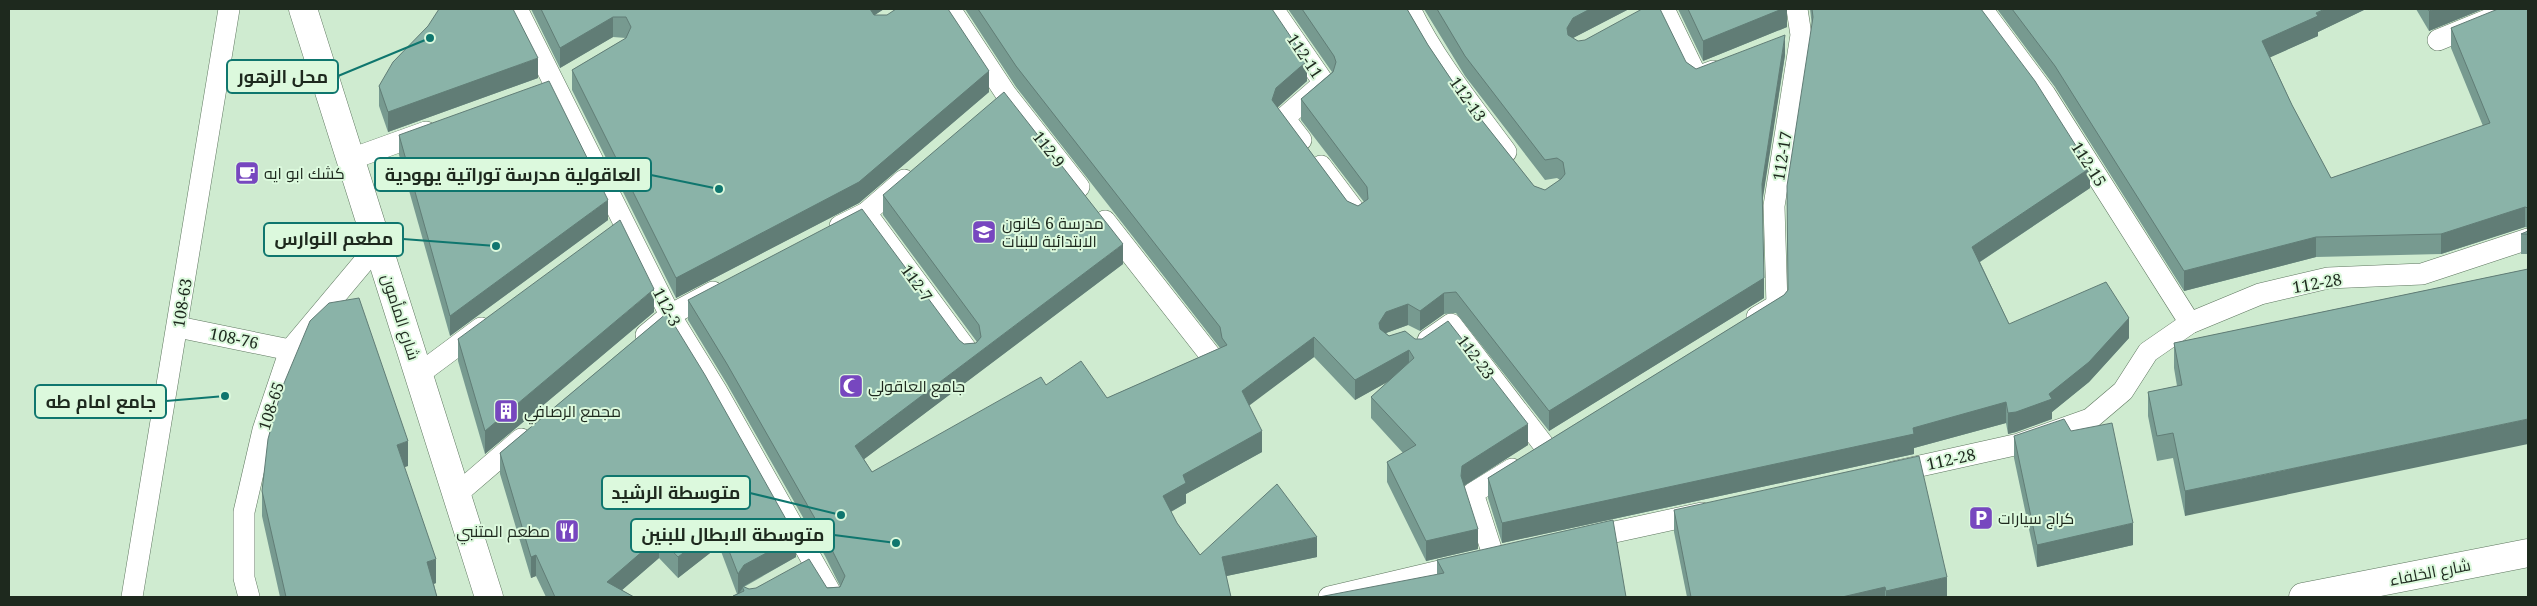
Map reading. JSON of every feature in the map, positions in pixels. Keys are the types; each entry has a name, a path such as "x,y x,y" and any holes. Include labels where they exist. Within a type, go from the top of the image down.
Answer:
{"main road":[{"name":"شارع المأمون","path":"304,9 489,597"},
{"name":"شارع الخلفاء","path":"2303,597 2528,553"}],"lane":[{"name":"108-63","path":"132,597 230,9"},
{"name":"112-3","path":"517,9 555,84 617,229 716,390 806,566 833,597"},
{"name":"112-9","path":"950,9 999,100 1210,355"},
{"name":"112-11","path":"1274,9 1324,83 1284,118 1357,214"},
{"name":"112-13","path":"1410,9 1419,27 1469,103 1521,171"},
{"name":"112-17","path":"1744,325 1777,305 1775,291 1774,206 1801,35 1797,9"},
{"name":"112-15","path":"1982,9 2044,94 2190,322"},
{"path":"2438,40 2514,9"},
{"path":"1654,10 1698,77 1732,63"},
{"path":"1775,46 1801,35"},
{"path":"351,159 444,125"},
{"path":"823,235 866,213 917,169"},
{"name":"112-7","path":"866,213 968,352"},
{"name":"112-28","path":"1873,476 2019,444 2090,420 2123,391 2148,352 2190,322 2260,294 2328,278 2422,274 2528,239"},
{"name":"108-65","path":"249,597 244,578 244,512 263,430 290,350 378,245"},
{"path":"632,347 670,315 729,284"},
{"path":"419,374 498,316"},
{"name":"112-23","path":"1329,597 1504,556 1473,493 1554,443 1451,324 1419,347 1407,337"},
{"name":"108-76","path":"178,327 290,350"},
{"path":"457,494 540,424"},
{"path":"1572,541 1718,510"}],"building":[{"path":"439,9 513,9 538,58 388,112 379,86 393,62 428,26"},
{"path":"541,9 870,9 874,15 887,15 896,9 948,9 989,71 859,182 676,278 572,70 626,38 631,27 626,17 613,17 560,48"},
{"path":"978,9 1272,9 1307,61 1276,88 1272,100 1347,201 1358,206 1368,199 1367,187 1301,99 1333,72 1336,62 1334,56 1302,9 1407,9 1428,45 1461,94 1534,186 1545,190 1565,174 1563,162 1557,158 1545,160 1465,56 1437,9 1590,9 1573,18 1567,28 1568,35 1578,41 1585,40 1642,9 1660,9 1686,62 1696,69 1785,35 1762,184 1764,278 1549,411 1456,292 1444,293 1420,311 1408,304 1386,312 1379,323 1380,329 1389,336 1405,331 1415,339 1422,339 1448,321 1528,424 1462,466 1461,476 1478,529 1426,541 1387,462 1416,445 1371,397 1414,358 1409,350 1355,380 1314,337 1242,391 1262,431 1183,475 1186,483 1163,496 1177,523 1200,555 1277,484 1317,537 1222,557 1231,597 733,597 744,591 742,586 749,589 756,588 809,559 827,588 840,587 845,576 825,536 727,364 688,300 862,209 959,340 964,344 976,343 981,337 979,325 883,195 1004,92 1123,244 855,446 872,472 1041,377 1046,385 1081,361 1107,398 1227,345 1222,338 1220,327 1016,66"},
{"path":"1688,9 1782,9 1703,41"},
{"path":"1812,9 1981,9 2035,81 2090,168 1972,247 2009,324 2106,282 2129,318 2089,362 2049,394 2052,399 2016,412 2008,413 2006,402 1913,428 1914,434 1502,523 1488,478 1784,295 1788,290 1787,186 1813,17"},
{"path":"2012,9 2325,9 2316,13 2318,16 2262,41 2292,105 2331,178 2490,123 2451,28 2498,9 2528,9 2528,208 2525,207 2441,234 2316,237 2184,271 2055,66"},
{"path":"549,81 608,200 450,316 399,135"},
{"path":"620,220 654,289 485,431 458,339"},
{"path":"2528,269 2528,419 2185,491 2173,433 2157,436 2148,392 2182,385 2174,343"},
{"path":"359,298 408,441 397,445 436,559 427,562 437,597 286,597 262,491 268,439 282,388 310,321 329,303"},
{"path":"667,313 705,375 796,537 744,565 738,574 719,525 678,557 659,537 607,582 634,597 555,597 536,555 531,557 500,453"},
{"path":"2064,419 2071,431 2112,423 2133,523 2037,545 2014,436"},
{"path":"1919,456 1947,577 1886,591 1885,587 1842,597 1691,597 1674,510"},
{"path":"1613,520 1626,597 1319,597 1444,573 1437,560"}],"place":[{"name":"محل الزهور","path":"430,38"},
{"name":"كشك ابو ايه","path":"247,173"},
{"name":"العاقولية مدرسة توراتية يهودية","path":"719,189"},
{"name":"مدرسة 6 كانون الابتدائية للبنات","path":"984,232"},
{"name":"مطعم النوارس","path":"496,246"},
{"name":"جامع العاقولي","path":"851,386"},
{"name":"جامع امام طه","path":"225,396"},
{"name":"مجمع الرصافي","path":"506,411"},
{"name":"متوسطة الرشيد","path":"841,515"},
{"name":"كراج سيارات","path":"1981,518"},
{"name":"مطعم المتنبي","path":"567,531"},
{"name":"متوسطة الابطال للبنين","path":"896,543"}]}
